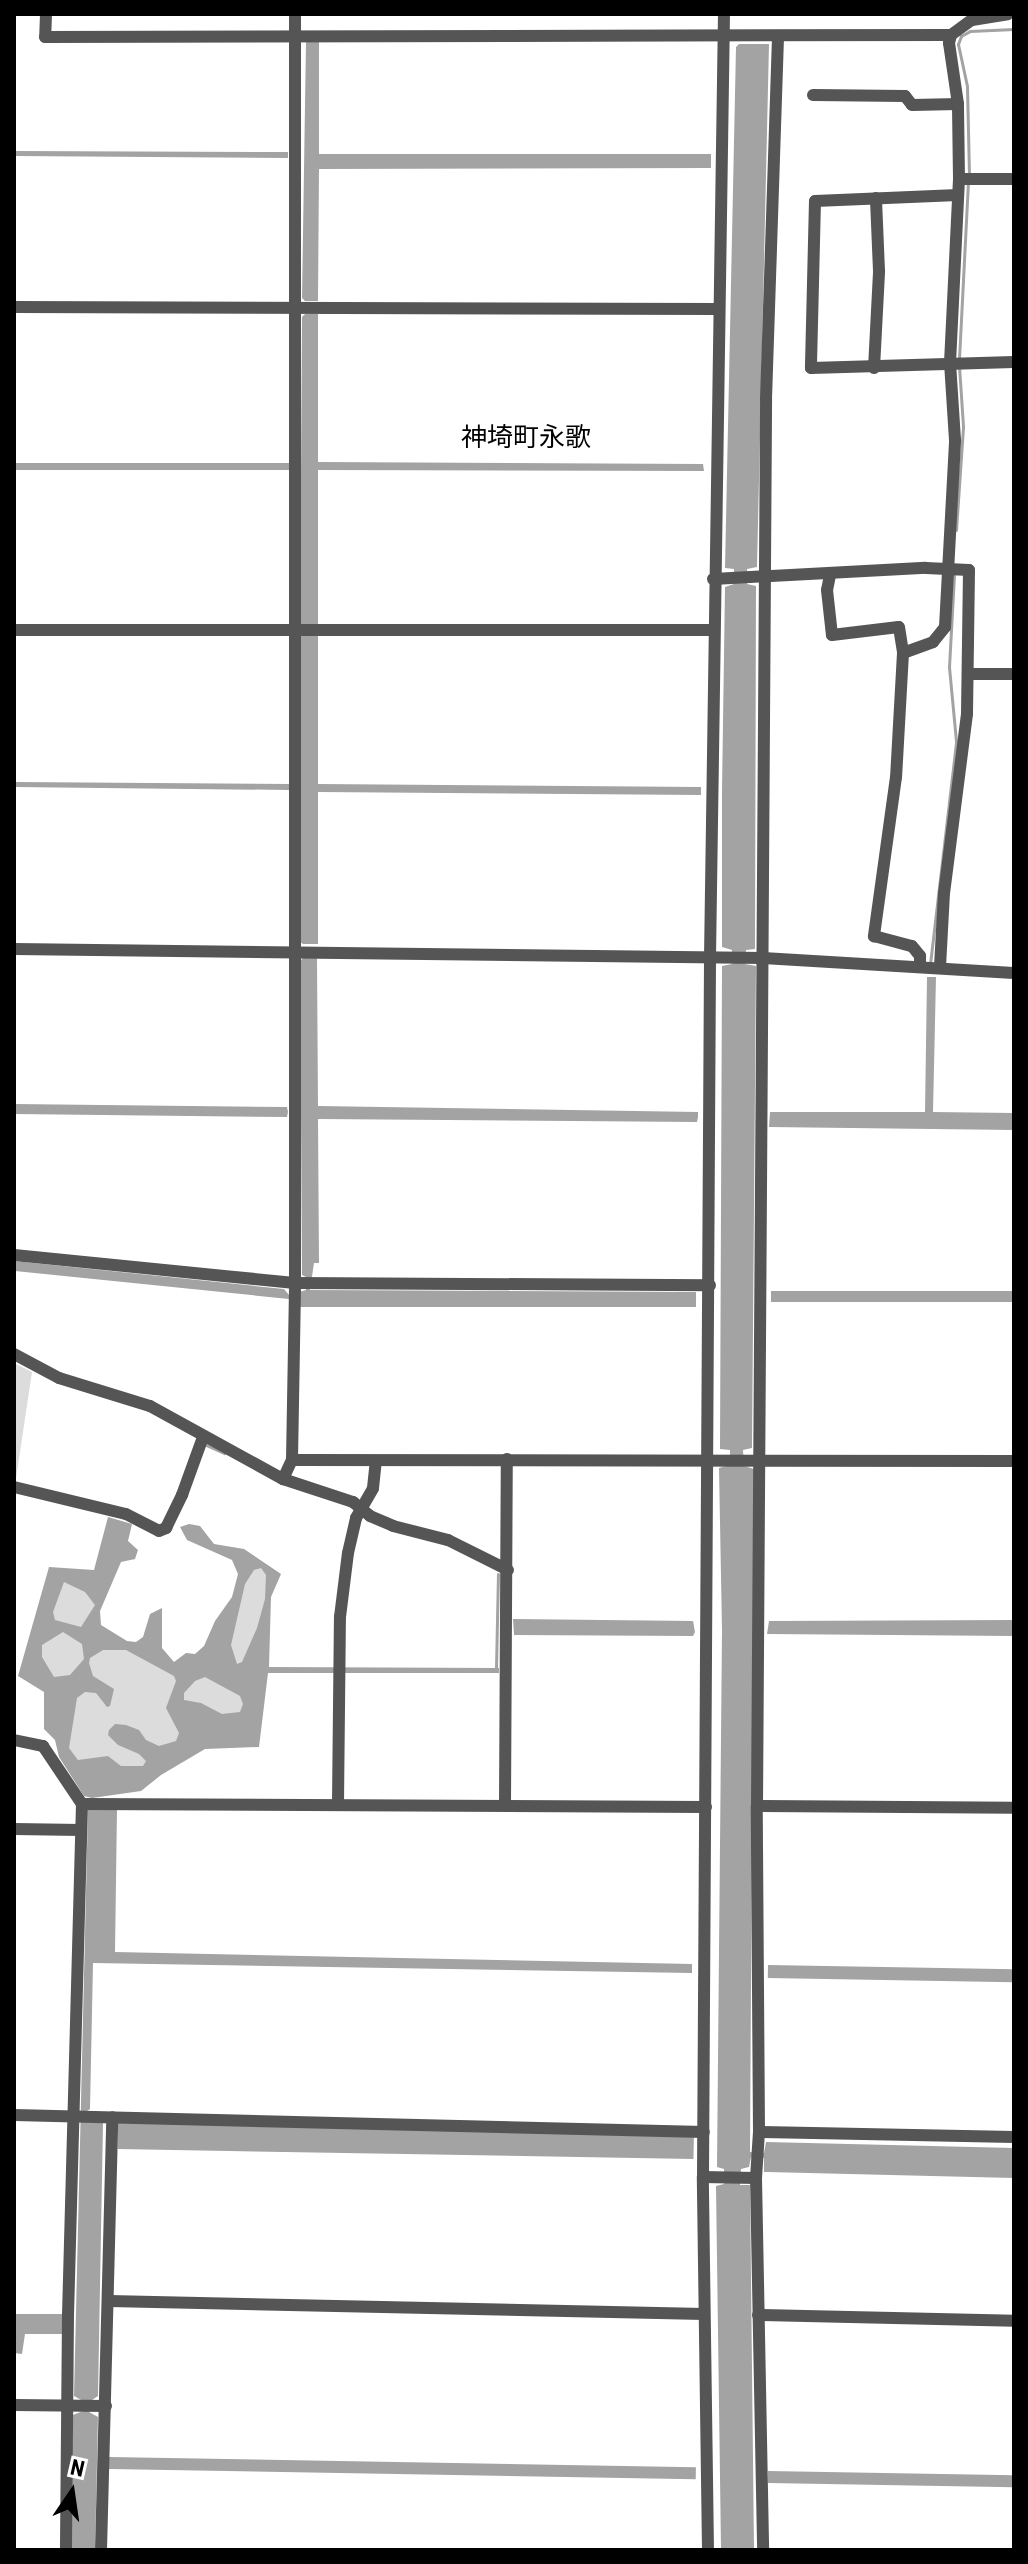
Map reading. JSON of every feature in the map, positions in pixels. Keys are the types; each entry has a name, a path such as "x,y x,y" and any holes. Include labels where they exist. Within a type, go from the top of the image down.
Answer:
{"street":[{"path":"46,14 45,37 295,34 951,35 972,20 1008,14"},
{"path":"283,1479 292,1460 304,1283 294,951 295,14"},
{"path":"708,2550 703,2177 712,630 724,14"},
{"path":"903,653 922,648 942,634 951,569 958,195 965,179 951,35"},
{"path":"763,2550 758,2315 749,2178 758,2155 759,2132 754,1460 763,958 766,399 778,36"},
{"path":"813,95 905,96 912,105 958,104"},
{"path":"965,179 1014,179"},
{"path":"958,195 815,201 811,368 1014,362"},
{"path":"874,368 879,271 876,198"},
{"path":"14,307 718,309"},
{"path":"713,579 969,570 966,729 944,893 930,968"},
{"path":"830,575 827,590 836,636 899,627 903,653 893,810 874,936 912,946 930,968"},
{"path":"14,630 712,630"},
{"path":"968,674 1014,674"},
{"path":"14,949 729,957 1014,973"},
{"path":"14,1255 304,1283 710,1285"},
{"path":"14,1354 59,1378 150,1406 283,1479 353,1502 393,1526 448,1540 508,1570"},
{"path":"14,1487 126,1514 159,1531 166,1528 182,1495 203,1437"},
{"path":"505,1804 507,1459"},
{"path":"292,1460 1014,1461"},
{"path":"338,1803 338,1670 348,1553 361,1509 373,1488 376,1461"},
{"path":"14,1740 43,1746 82,1804 80,2405 66,2550"},
{"path":"82,1804 706,1807"},
{"path":"757,1806 1014,1808"},
{"path":"14,1829 81,1830"},
{"path":"14,2115 704,2132"},
{"path":"101,2550 112,2117"},
{"path":"759,2132 1014,2137"},
{"path":"703,2177 749,2178"},
{"path":"109,2301 704,2314"},
{"path":"758,2315 1014,2321"},
{"path":"14,2405 106,2406"}],"shaded area":[{"path":"306,42 319,42 319,154 711,154 711,168 319,169 318,301 305,301 302,298"},
{"path":"739,44 769,44 757,567 747,569 747,584 756,586 755,949 746,950 745,964 756,966 752,1448 743,1450 744,1466 754,1469 750,2152 764,2153 766,2142 1014,2148 1014,2178 764,2172 764,2158 751,2157 749,2167 741,2169 740,2185 750,2185 754,2550 721,2550 716,2186 724,2184 724,2169 717,2167 722,1630 719,1468 730,1465 730,1450 720,1449 722,966 732,964 732,950 722,947 722,791 725,587 734,584 734,569 725,568 736,47"},
{"path":"14,151 288,152 288,158 14,156"},
{"path":"318,314 318,462 703,464 704,471 318,470 318,624 300,624 302,317"},
{"path":"14,463 289,463 289,470 14,470"},
{"path":"300,636 318,636 318,784 701,787 701,795 318,792 318,944 303,944 300,942"},
{"path":"14,782 289,784 289,790 14,787"},
{"path":"303,958 317,958 318,1106 698,1112 697,1122 318,1119 319,1263 314,1263 310,1290 696,1292 696,1307 300,1307 299,1300 15,1271 14,1261 284,1289 289,1295 306,1290 306,1277 302,1275 300,961"},
{"path":"927,977 936,977 933,1112 1014,1113 1014,1130 769,1127 770,1112 925,1112"},
{"path":"14,1104 287,1107 288,1112 287,1117 14,1114"},
{"path":"771,1291 1014,1291 1014,1302 771,1302"},
{"path":"14,1363 32,1372 15,1485 14,1484"},
{"path":"108,1517 132,1524 128,1541 138,1550 135,1559 121,1562 100,1611 101,1625 127,1641 136,1642 143,1637 150,1614 162,1608 162,1648 174,1662 186,1653 195,1654 204,1646 215,1621 232,1597 238,1574 232,1560 187,1540 180,1527 189,1524 200,1526 214,1544 244,1549 281,1574 271,1597 269,1667 499,1668 499,1673 268,1673 259,1747 205,1749 161,1775 141,1791 92,1798 84,1796 59,1757 55,1740 44,1729 44,1692 18,1676 49,1567 94,1570","holes":["261,1568 266,1575 265,1599 257,1628 242,1662 237,1664 231,1645 245,1584 254,1570","64,1582 85,1592 95,1605 81,1627 55,1620 53,1612","63,1632 82,1644 84,1659 70,1675 54,1677 42,1657 42,1645","103,1650 126,1650 174,1676 176,1681 166,1708 179,1733 176,1741 159,1746 146,1740 139,1730 115,1724 108,1735 118,1745 139,1754 146,1761 143,1766 121,1766 108,1756 78,1760 69,1748 77,1698 85,1692 96,1693 107,1707 110,1706 114,1689 93,1676 90,1658","205,1677 240,1696 243,1704 240,1712 222,1714 201,1703 184,1700 184,1693 195,1681"]},
{"path":"246,1558 272,1573 251,1735 206,1732 139,1780 90,1783 63,1751 57,1688 24,1672 55,1577 106,1577 91,1631 181,1671 215,1663"},
{"path":"513,1619 693,1621 695,1632 693,1636 514,1635"},
{"path":"1014,1620 1014,1636 767,1634 769,1621"},
{"path":"88,1808 117,1809 115,1952 692,1964 692,1973 93,1963 90,2109 86,2122 103,2123 98,2396 89,2402 89,2412 98,2417 95,2550 70,2550 73,2415 83,2411 83,2401 74,2396"},
{"path":"768,1965 1014,1969 1014,1982 768,1978"},
{"path":"118,2123 694,2133 693,2159 118,2149"},
{"path":"14,2314 63,2314 62,2334 25,2334 22,2354 14,2353"},
{"path":"109,2457 696,2467 696,2479 109,2469"},
{"path":"768,2471 1014,2475 1014,2487 768,2483"}],"waterway":[{"path":"969,175 967,86 958,44 961,36 970,31 1014,29"},
{"path":"959,359 968,183"},
{"path":"956,530 963,426 959,366"},
{"path":"930,964 956,741 949,667 954,574"},
{"path":"206,1445 224,1453"},
{"path":"496,1668 498,1574"}],"district":[{"name":"神埼町永歌","path":"526,438"}]}
